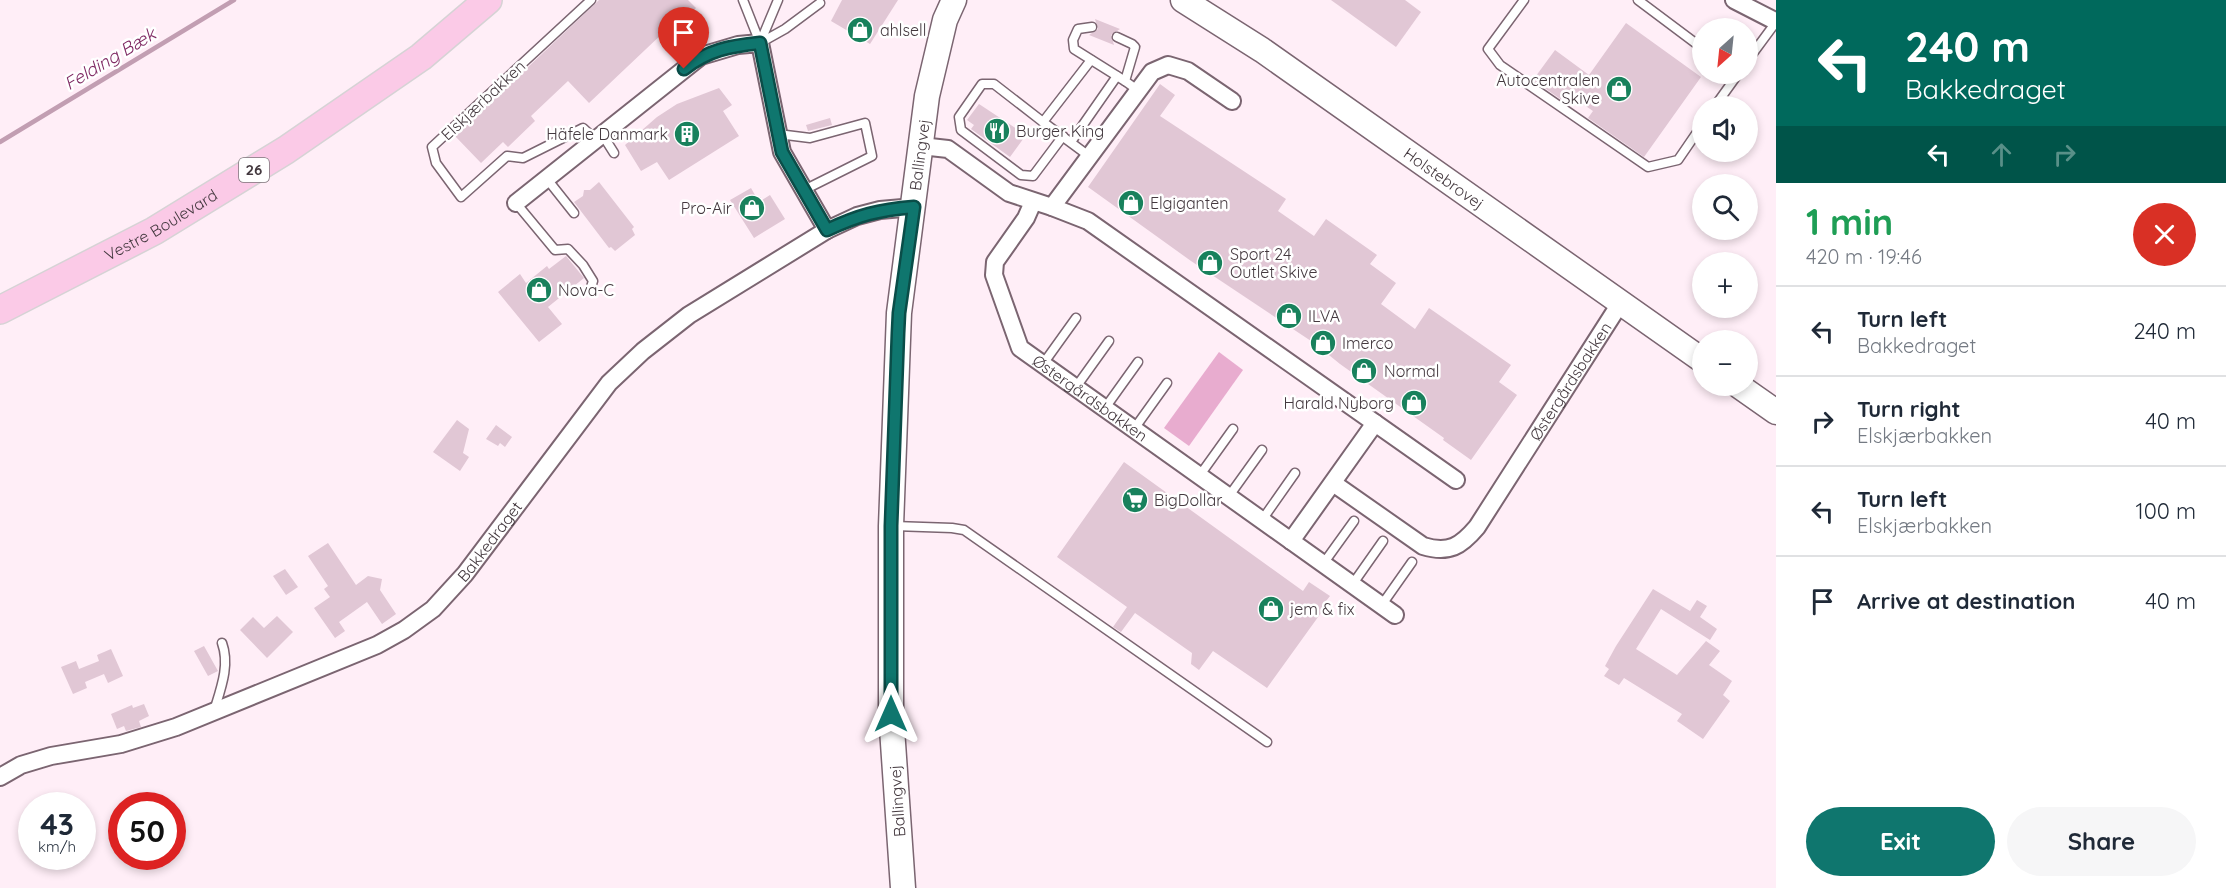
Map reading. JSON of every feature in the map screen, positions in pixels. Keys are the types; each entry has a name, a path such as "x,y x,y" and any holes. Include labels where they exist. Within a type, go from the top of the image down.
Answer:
{"main road":[{"name":"Vestre Boulevard","path":"0,310 154,231 286,150 421,57 488,0"},
{"name":"Ballingvej","path":"903,888 891,714 891,526 899,313 927,96 945,20 954,0"},
{"name":"Holstebrovej","path":"1183,0 1262,50 1692,353"},
{"path":"1753,396 1776,412"}],"street":[{"path":"1734,0 1776,21"},
{"path":"516,203 701,56 738,45 760,43 782,152 827,230"},
{"path":"1052,207 1089,156 1127,83 1168,65 1188,70 1232,101"},
{"path":"921,146 948,150 1009,193 1088,221 1456,480"},
{"name":"Østergårdsbakken","path":"1033,202 1026,218 995,262 994,275 1020,348 1388,610"},
{"name":"Bakkedraget","path":"0,777 21,765 51,756 120,744 176,727 376,645 404,630 433,609 465,574 609,383 643,351 689,315 827,230 857,216 914,207"},
{"name":"Østergårdsbakken","path":"1333,483 1423,546 1435,550 1464,542 1477,527 1622,302"},
{"path":"1291,541 1375,423"}],"lane":[{"name":"Elskjærbakken","path":"591,0 432,147 436,163 461,197 507,156 523,158 583,128 599,137"},
{"path":"743,0 760,43"},
{"path":"760,43 778,0"},
{"path":"1524,0 1488,49 1500,66 1648,167 1678,159 1692,139"},
{"path":"1638,0 1692,40"},
{"path":"760,43 785,29 820,3"},
{"path":"1758,45 1776,21"},
{"path":"1092,27 1078,29 1073,40 1074,49 1127,83"},
{"path":"1089,156 1067,139 1043,122 994,84 982,84 959,117 961,130 1021,175 1033,176 1067,139 1127,83 1135,47 1117,37"},
{"path":"1043,122 1091,60"},
{"path":"778,134 810,138 865,123 872,156 804,190"},
{"path":"599,137 614,153"},
{"path":"547,179 574,213"},
{"path":"516,203 555,250 568,249 583,265 593,281 590,290"},
{"path":"1043,364 1076,318"},
{"path":"1076,387 1109,341"},
{"path":"1105,408 1138,362"},
{"path":"1134,429 1167,383"},
{"path":"1200,476 1233,429"},
{"path":"1229,496 1262,450"},
{"path":"1262,520 1294,473"},
{"path":"1323,564 1354,520"},
{"path":"891,526 964,530 1267,742"},
{"path":"1352,585 1383,541"},
{"path":"1388,610 1412,562"},
{"path":"214,711 224,676 226,655 222,643"}],"shaded area":[{"path":"1219,352 1243,370 1189,446 1164,428"}],"building":[{"path":"599,0 688,0 696,8 668,36 664,32 589,103 568,81 531,116 535,121 508,147 503,142 481,163 455,136"},
{"path":"842,0 898,0 870,44 831,21"},
{"path":"1331,0 1405,0 1421,12 1396,47"},
{"path":"1095,19 1120,29 1111,35 1114,45 1089,35 1098,29"},
{"name":"Autocentralen Skive","path":"1626,23 1692,71 1692,84 1696,84 1644,157 1588,118 1593,111 1574,98 1569,105 1533,80 1555,50 1589,75"},
{"path":"1160,84 1175,95 1160,116 1286,199 1278,211 1314,236 1326,219 1377,255 1370,264 1396,283 1381,304 1415,329 1429,308 1511,365 1499,382 1517,395 1471,460 1314,343 1191,261 1088,187"},
{"name":"Häfele Danmark","path":"719,88 732,105 723,111 739,136 669,180 657,162 641,171 625,145 657,117 677,104"},
{"path":"979,104 1026,135 1010,157 971,129 974,125 967,120"},
{"path":"830,118 832,125 808,131 806,125"},
{"path":"599,182 634,227 632,229 635,235 615,251 609,248 574,202 583,196 584,190 590,190"},
{"path":"751,188 759,202 770,195 785,219 754,238 730,200"},
{"path":"566,256 584,278 548,307 562,324 539,342 498,292 520,274 526,283 547,266 549,269"},
{"path":"457,420 469,429 463,453 469,457 460,471 433,452"},
{"path":"496,425 512,437 505,447 486,439"},
{"path":"1124,462 1303,591 1309,582 1330,596 1323,605 1326,606 1267,688 1213,651 1199,670 1191,664 1192,653 1135,613 1121,632 1113,627 1127,607 1057,557"},
{"path":"328,543 356,585 368,576 382,579 380,590 396,614 382,624 367,602 339,622 345,631 335,638 314,608 330,597 324,589 328,586 308,556"},
{"path":"285,569 298,587 286,595 273,576"},
{"path":"1653,589 1690,611 1697,600 1707,606 1700,617 1717,629 1710,640 1661,609 1636,649 1677,675 1706,641 1720,651 1709,665 1732,681 1723,695 1730,701 1703,739 1677,721 1682,714 1624,678 1619,685 1604,676 1609,669 1605,666 1616,646"},
{"path":"277,616 293,632 267,658 240,630 253,617 264,628"},
{"path":"204,646 218,671 208,676 194,651"},
{"path":"111,649 123,676 108,683 104,674 85,682 87,688 73,694 61,667 76,661 79,669 99,661 97,655"},
{"path":"144,704 149,716 139,721 141,727 126,731 124,726 117,729 111,714 132,705 133,708"}],"waterway":[{"name":"Felding Bæk","path":"0,142 234,0"}],"place":[{"name":"ahlsell","path":"860,30"},
{"name":"Autocentralen Skive","path":"1619,89"},
{"name":"Burger King","path":"997,131"},
{"name":"Häfele Danmark","path":"687,134"},
{"name":"Elgiganten","path":"1131,203"},
{"name":"Pro-Air","path":"752,208"},
{"name":"Sport 24 Outlet Skive","path":"1210,263"},
{"name":"Nova-C","path":"539,290"},
{"name":"ILVA","path":"1289,316"},
{"name":"Imerco","path":"1323,343"},
{"name":"Normal","path":"1364,371"},
{"name":"Harald Nyborg","path":"1414,403"},
{"name":"BigDollar","path":"1135,500"},
{"name":"jem & fix","path":"1271,609"}],"route":[{"path":"684,69 701,56 738,45 760,43 782,152 827,230 857,216 880,210 914,207 898,333 891,526 891,714"}]}
